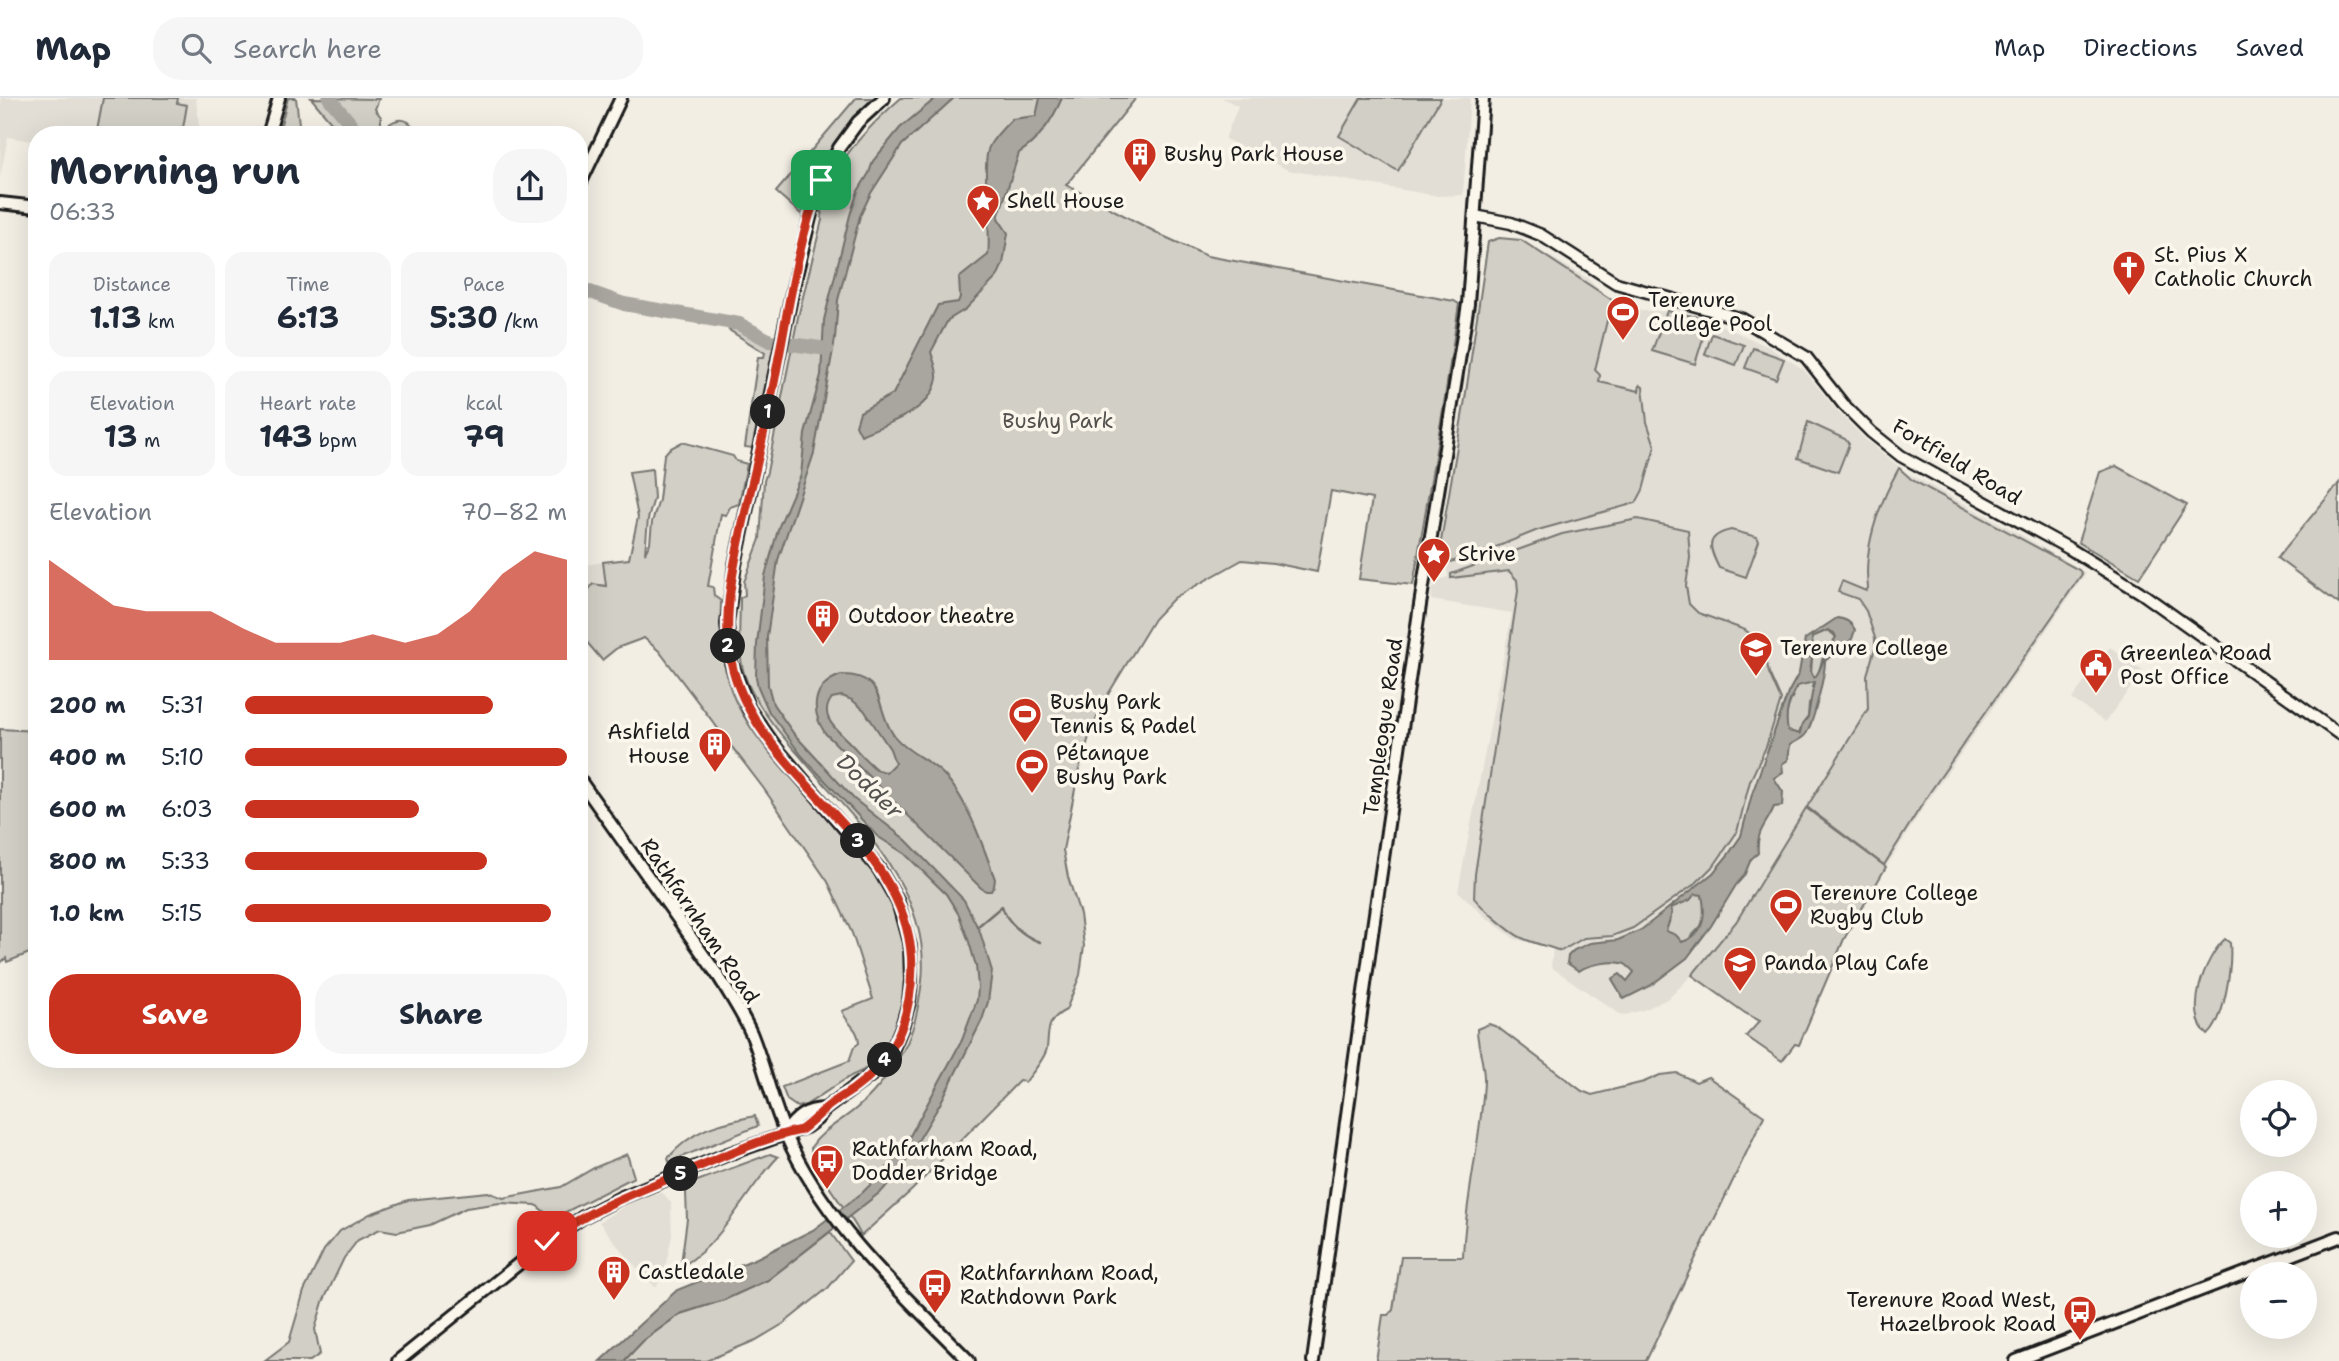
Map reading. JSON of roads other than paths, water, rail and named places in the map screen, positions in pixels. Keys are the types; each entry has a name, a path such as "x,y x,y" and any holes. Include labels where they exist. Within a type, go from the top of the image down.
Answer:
{"main road":[{"path":"271,126 279,98"},
{"path":"588,167 621,98"},
{"path":"398,1361 537,1249 583,1217 620,1198 785,1133 799,1116 810,1109 825,1109 874,1073 896,1044 910,991 911,957 906,924 887,882 861,846 760,727 744,700 731,663 727,624 735,565 808,220 821,180 849,133 884,98"},
{"name":"Templeogue Road","path":"1313,1361 1418,618 1468,304 1483,98"},
{"path":"0,204 28,206"},
{"name":"Rathfarnham Road","path":"588,792 739,1009 750,1032 785,1133 843,1230 868,1260 969,1361"},
{"path":"2015,1361 2339,1237"}],"street":[{"name":"Fortfield Road","path":"1475,216 1511,223 1541,234 1616,283 1646,294 1742,319 1795,350 1806,357 1843,404 1871,432 1901,456 2070,549 2140,592 2339,734"}],"waterway":[{"path":"329,98 352,126"},
{"path":"588,291 624,304 739,324 770,341 827,349"},
{"path":"977,927 1002,906 1017,928 1040,942"}],"place":[{"name":"Bushy Park House","path":"1140,184"},
{"name":"Shell House","path":"983,231"},
{"name":"St. Pius X Catholic Church","path":"2129,297"},
{"name":"Terenure College Pool","path":"1623,342"},
{"name":"Strive","path":"1434,584"},
{"name":"Outdoor theatre","path":"823,646"},
{"name":"Terenure College","path":"1756,678"},
{"name":"Greenlea Road Post Office","path":"2096,695"},
{"name":"Bushy Park Tennis & Padel","path":"1025,744"},
{"name":"Ashfield House","path":"715,774"},
{"name":"Pétanque Bushy Park","path":"1032,795"},
{"name":"Terenure College Rugby Club","path":"1786,935"},
{"name":"Panda Play Cafe","path":"1740,993"},
{"name":"Rathfarham Road, Dodder Bridge","path":"827,1191"},
{"name":"Castledale","path":"614,1302"},
{"name":"Rathfarnham Road, Rathdown Park","path":"935,1315"},
{"name":"Terenure Road West, Hazelbrook Road","path":"2080,1342"}],"park label":[{"name":"Bushy Park","path":"1058,421"}],"water label":[{"name":"Dodder","path":"870,786"}]}
